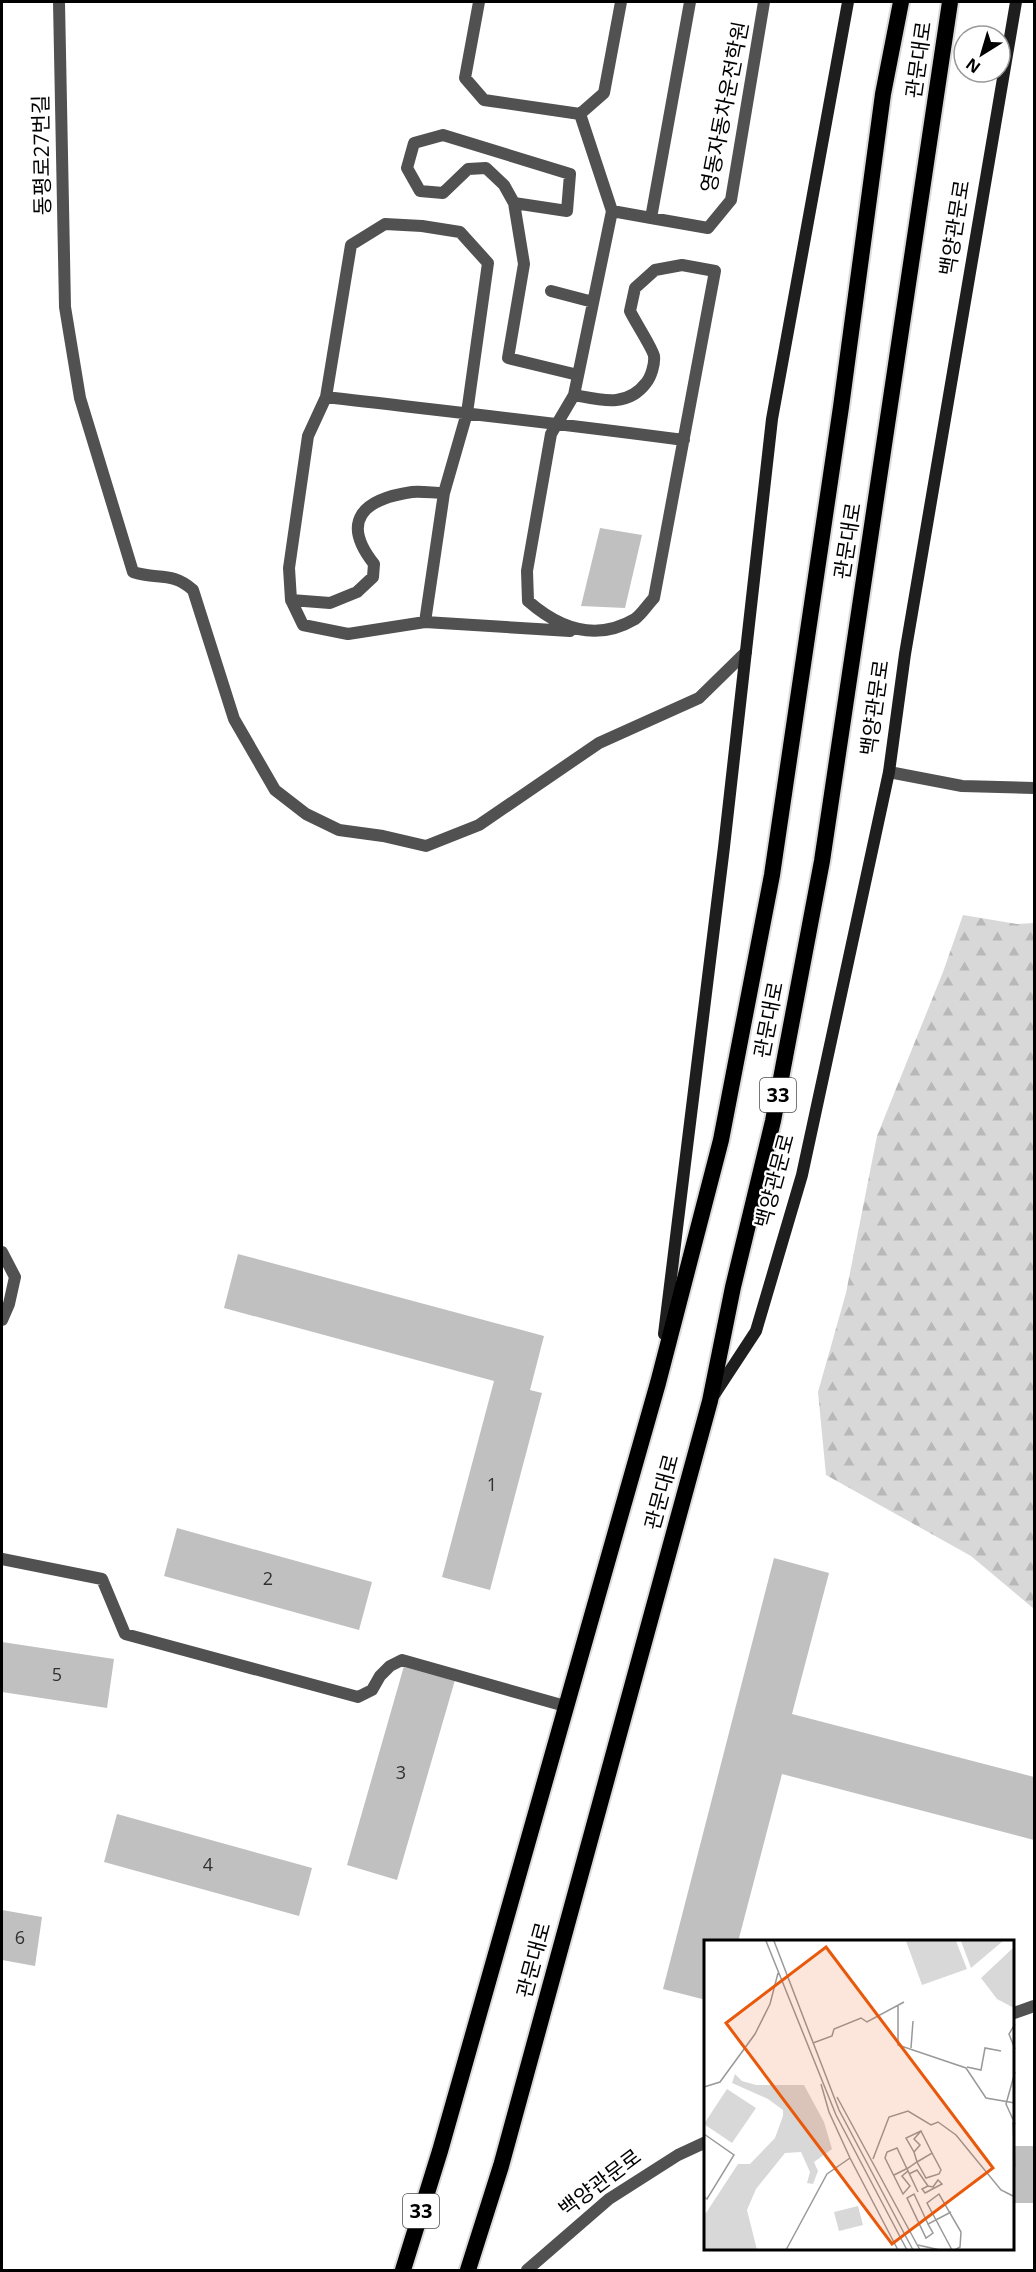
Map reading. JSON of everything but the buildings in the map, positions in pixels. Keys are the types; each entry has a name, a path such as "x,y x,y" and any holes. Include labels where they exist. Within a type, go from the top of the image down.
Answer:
{"highway":[{"name":"관문대로","path":"403,2271 440,2151 658,1383 721,1140 772,875 883,94 901,2"},
{"name":"관문대로","path":"468,2271 501,2166 710,1401 733,1287 773,1121 822,861 950,2"}],"main road":[{"path":"658,1383 772,419 848,2"},
{"name":"백양관문로","path":"710,1401 756,1332 802,1175 889,772 905,654 1016,2"}],"street":[{"name":"동평로27번길","path":"59,2 65,307 80,398 133,572 145,576 160,575 177,578 193,590 234,719 275,790 306,813 339,830 383,836 426,846 479,825 599,743 699,698 746,652"},
{"path":"479,2 465,78 484,100 580,114 604,93 621,2"},
{"path":"651,218 690,2"},
{"name":"영동자동차운전학원","path":"612,211 708,228 731,200 764,2"},
{"path":"578,631 544,616 528,601 527,571 551,434 574,395 612,211 580,114"},
{"path":"514,203 567,211 570,174 443,135 414,143 407,168 420,191 443,193 468,169 486,168 504,185 514,203 524,264 508,358 578,375"},
{"path":"425,622 444,493 467,413 488,263 460,232 422,226 385,224 351,245 326,398 308,436 290,568 291,600 303,626 348,634 425,622 578,631 613,628 637,618 654,598 715,271 682,265 655,270 635,288 630,311 654,356 650,377 639,393 622,400 601,400 574,395"},
{"path":"551,291 593,302"},
{"path":"326,398 557,423 684,440"},
{"path":"291,600 330,603 357,592 373,577 374,564 362,548 356,527 364,510 386,498 413,492 444,493"},
{"path":"889,772 962,786 1035,788"},
{"path":"2,1252 15,1277 9,1304 2,1320"},
{"path":"2,1559 102,1579 125,1634 358,1696 372,1690 380,1676 390,1666 402,1660 566,1706"},
{"path":"1015,2013 1035,2006"},
{"name":"백양관문로","path":"527,2271 609,2199 678,2156 704,2143"}],"green space":[{"path":"963,915 1017,924 1034,923 1034,1609 971,1556 826,1475 818,1392 846,1293 877,1136 943,972"}]}
